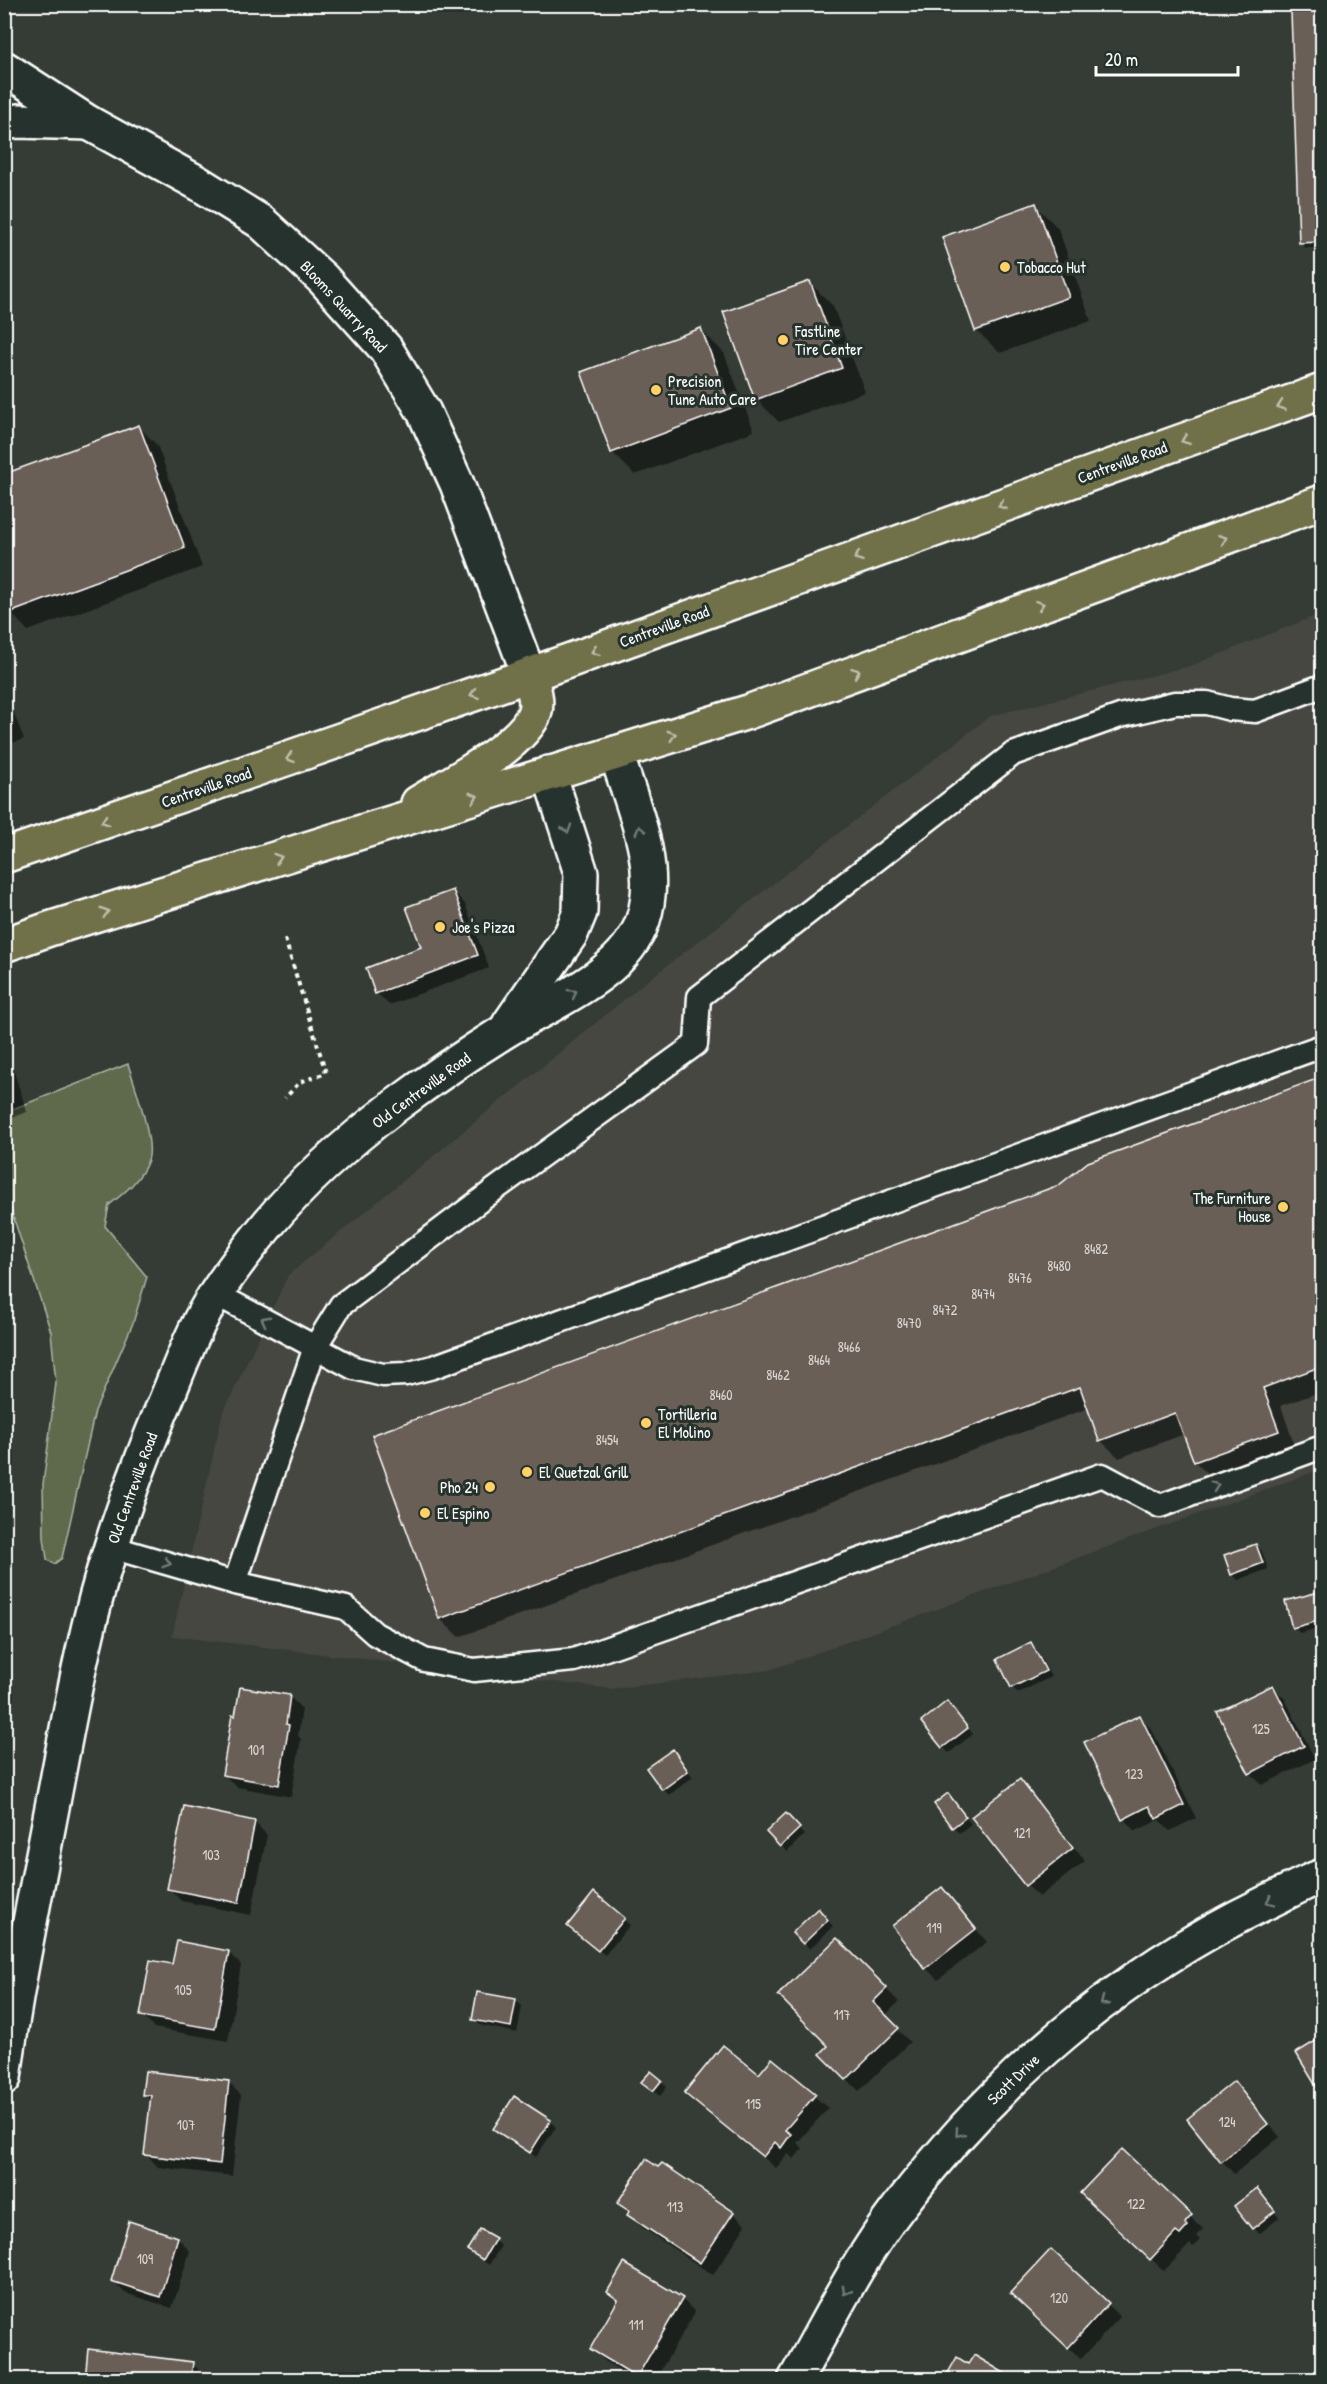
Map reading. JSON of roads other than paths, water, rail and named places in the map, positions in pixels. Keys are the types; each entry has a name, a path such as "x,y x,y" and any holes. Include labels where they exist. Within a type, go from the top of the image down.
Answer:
{"highway":[{"name":"Centreville Road","path":"4,856 529,675 1323,391"},
{"path":"4,945 49,929 748,712 1323,502"},
{"path":"378,827 469,771 518,736 529,725 535,711 536,694 529,675"}],"street":[{"name":"Blooms Quarry Road","path":"4,68 89,123 198,183 261,222 323,279 386,349 424,412 457,483 529,675"},
{"path":"4,123 18,121 89,123"},
{"name":"Old Centreville Road","path":"4,2078 12,2020 93,1609 111,1547 141,1462 197,1325 216,1294 269,1223 329,1159 395,1106 503,1032 584,986 623,954 636,937 649,889 647,863 639,823 616,753"},
{"name":"Old Centreville Road","path":"503,1032 571,934 580,912 581,873 549,773"},
{"name":"Scott Drive","path":"795,2379 862,2261 897,2209 962,2129 1035,2056 1134,1979 1222,1923 1323,1876"}],"lane":[{"path":"235,1583 315,1347 342,1305 494,1190 696,1044 699,997 1013,754 1120,716 1175,703 1207,703 1230,709 1255,711 1323,686"},
{"path":"216,1294 354,1368 383,1375 406,1374 433,1367 1323,1046"},
{"path":"111,1547 235,1583 346,1608 375,1634 424,1660 474,1670 574,1660 1102,1475 1160,1506 1323,1447"}],"place":[{"name":"Tobacco Hut","path":"1005,267"},
{"name":"Fastline Tire Center","path":"783,340"},
{"name":"Precision Tune Auto Care","path":"656,390"},
{"name":"Joe's Pizza","path":"440,927"},
{"name":"The Furniture House","path":"1283,1207"},
{"name":"Tortilleria El Molino","path":"646,1423"},
{"name":"El Quetzal Grill","path":"527,1472"},
{"name":"Pho 24","path":"490,1487"},
{"name":"El Espino","path":"425,1513"}]}
